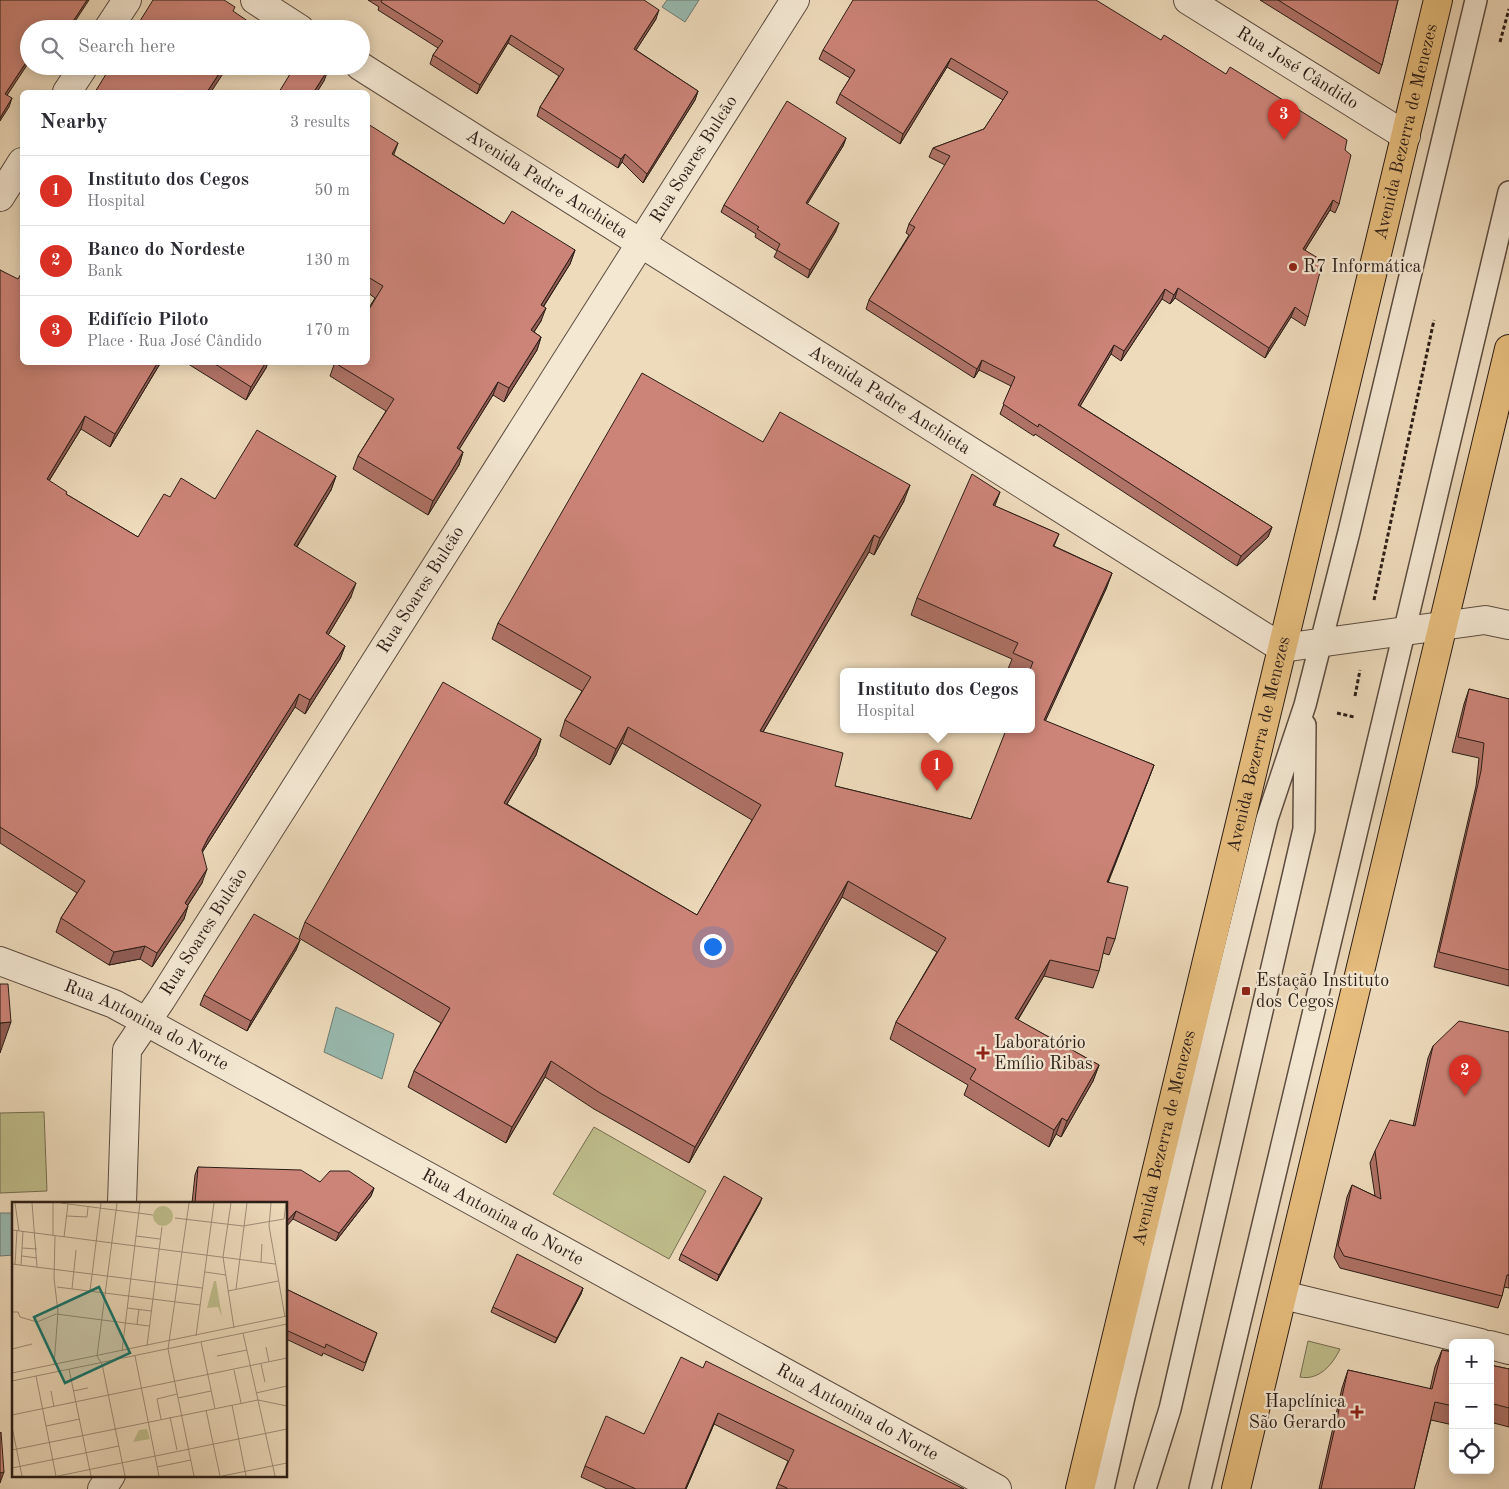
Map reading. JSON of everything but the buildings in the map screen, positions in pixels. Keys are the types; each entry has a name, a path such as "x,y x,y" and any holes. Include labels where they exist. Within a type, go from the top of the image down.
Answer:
{"main road":[{"name":"Avenida Bezerra de Menezes","path":"1080,1489 1438,0"},
{"path":"1236,1489 1509,349"}],"street":[{"path":"114,20 127,0"},
{"path":"255,0 286,20"},
{"name":"Rua Soares Bulcão","path":"122,1202 127,1050 161,1000 642,244 795,0"},
{"name":"Rua José Cândido","path":"1188,0 1406,136"},
{"name":"Avenida Padre Anchieta","path":"370,72 1282,648"},
{"path":"68,90 78,75"},
{"path":"0,197 20,165"},
{"path":"1282,648 1485,620 1509,625"},
{"name":"Rua Antonina do Norte","path":"0,961 114,1004 997,1489"},
{"path":"1283,1295 1464,1339"},
{"path":"1494,1346 1509,1350"},
{"path":"102,1489 110,1476"}],"lane":[{"name":"Avenida Bezerra de Menezes","path":"1103,1489 1267,819 1305,705 1321,642 1476,0"},
{"path":"1200,1489 1509,192"},
{"name":"Avenida Bezerra de Menezes","path":"1144,1489 1170,1409 1304,829 1305,705"}],"path":[{"path":"1499,45 1509,9"},
{"path":"1354,698 1434,318"},
{"path":"1378,538 1393,542"},
{"path":"1348,726 1352,707"}],"shaded area":[{"path":"44,1112 47,1191 0,1193 0,1113"},
{"path":"594,1127 706,1191 669,1259 553,1194"},
{"path":"1308,1341 1340,1349 1325,1370 1307,1378 1300,1377"}],"water":[{"path":"667,0 699,0 685,22 662,7"},
{"path":"336,1007 394,1034 382,1079 324,1052"},
{"path":"0,1213 12,1213 12,1255 0,1256"}],"place":[{"name":"Edifício Piloto","path":"1284,140"},
{"name":"R7 Informática","path":"1293,267"},
{"name":"Instituto dos Cegos","path":"937,791"},
{"name":"Estação Instituto dos Cegos","path":"1246,991"},
{"name":"Laboratório Emílio Ribas","path":"983,1053"},
{"name":"Banco do Nordeste","path":"1465,1096"},
{"name":"Hapclínica São Gerardo","path":"1357,1412"}]}
